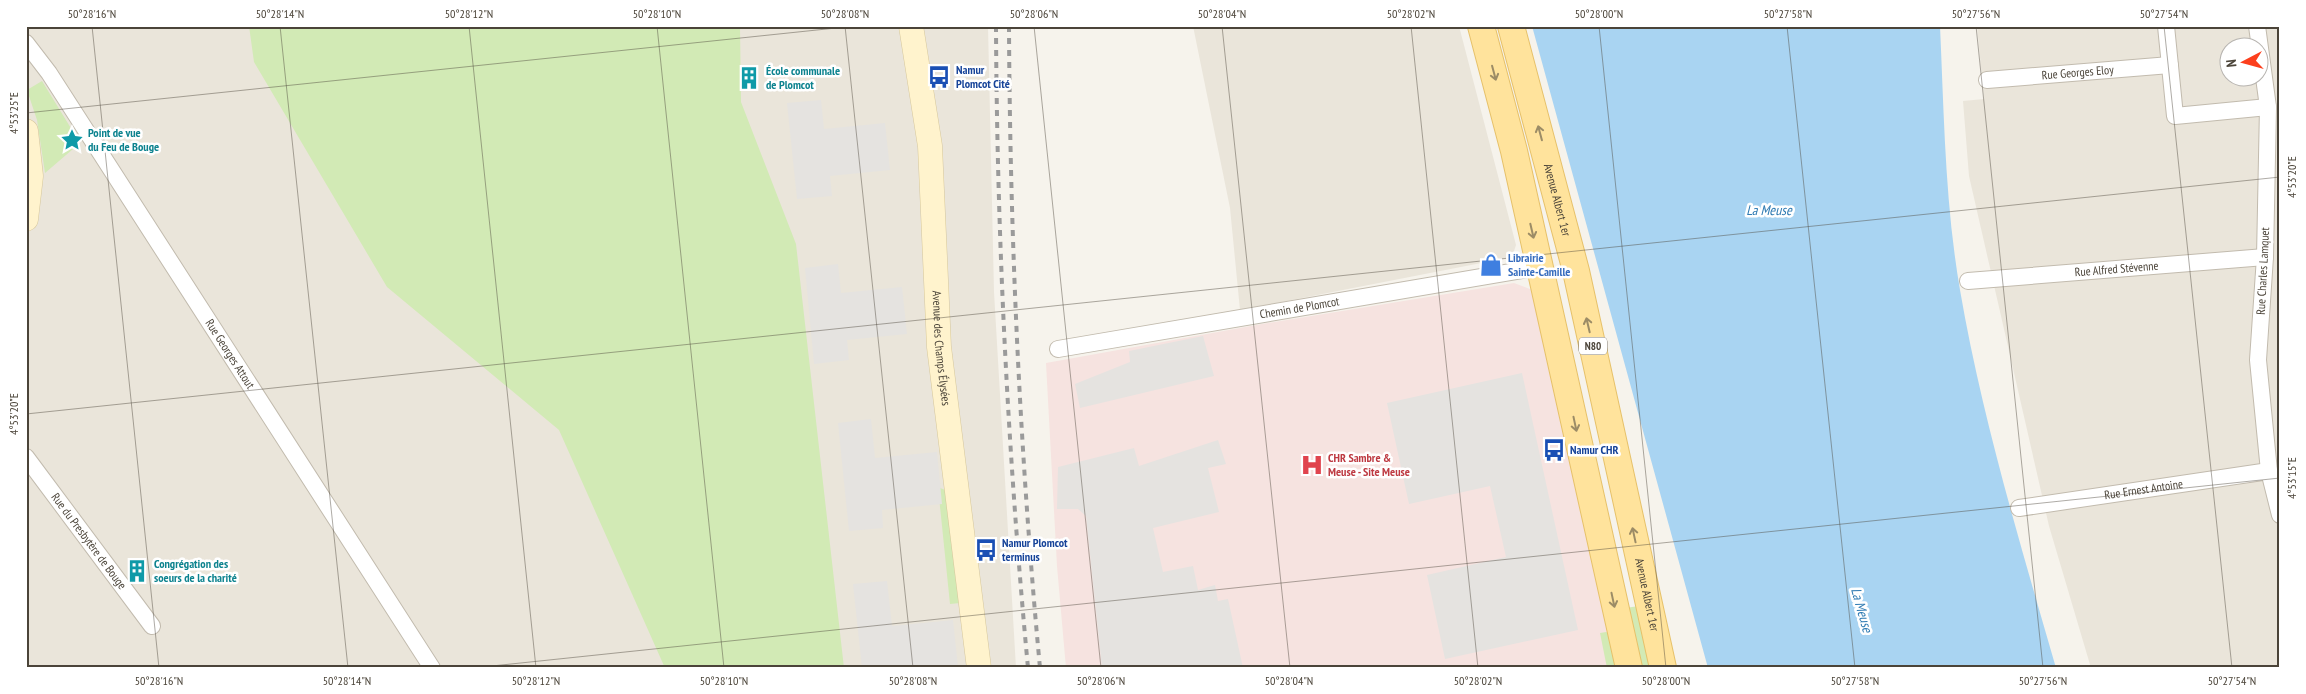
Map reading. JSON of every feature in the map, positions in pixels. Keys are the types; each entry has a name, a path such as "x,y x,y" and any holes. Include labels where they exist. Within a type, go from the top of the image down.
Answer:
{"main road":[{"path":"1481,26 1514,151 1629,668"},
{"name":"Avenue Albert 1er","path":"1511,26 1576,271 1663,668"},
{"path":"1540,267 1576,271"},
{"path":"1565,379 1604,393"}],"street":[{"name":"Avenue des Champs Élysées","path":"911,26 930,146 939,347 980,668"},
{"path":"2166,26 2175,116 2268,107"},
{"name":"Rue Charles Lamquet","path":"2257,26 2268,107 2265,257 2258,360 2269,471 2280,515"},
{"name":"Rue Georges Attout","path":"26,42 55,81 432,668"},
{"name":"Rue Georges Eloy","path":"1987,80 2170,65"},
{"path":"26,131 31,176 26,219"},
{"name":"Rue Alfred Stévenne","path":"1968,280 2265,257"},
{"name":"Chemin de Plomcot","path":"1058,349 1540,267"},
{"name":"Rue du Presbytère de Bouge","path":"26,457 152,626"},
{"name":"Rue Ernest Antoine","path":"2019,508 2269,471"}],"shaded area":[{"path":"26,26 988,26 994,292 1016,668 26,668"},
{"path":"1193,26 1459,26 1516,245 1512,257 1240,310 1230,208"},
{"path":"1977,26 2280,26 2280,668 2091,668 2049,526 1969,176 1963,101 1984,99"},
{"path":"821,100 824,129 885,123 890,170 830,176 832,196 797,199 787,103"},
{"path":"838,264 841,293 902,287 907,334 847,340 849,360 814,364 805,268"},
{"name":"CHR Sambre & Meuse - Site Meuse","path":"1514,283 1535,291 1616,668 1066,668 1057,566 1046,363 1262,324"},
{"path":"1203,336 1214,376 1080,408 1075,384 1130,362 1129,351"},
{"path":"1522,373 1578,630 1445,659 1427,575 1506,557 1490,486 1409,504 1387,403"},
{"path":"871,419 875,458 937,452 942,504 882,510 883,528 849,531 838,423"},
{"path":"1218,440 1226,464 1208,468 1219,512 1153,528 1163,572 1193,566 1198,590 1215,585 1218,601 1228,599 1243,668 1102,668 1086,516 1078,509 1057,509 1058,467 1134,448 1139,466"},
{"path":"887,581 892,626 953,620 958,667 862,668 853,584"}],"green space":[{"path":"249,26 740,26 741,102 796,244 844,668 665,668 559,430 387,287 254,62"},
{"path":"42,81 80,143 45,173 37,120 27,90"},
{"path":"938,487 945,490 960,603 950,604"},
{"path":"1639,606 1653,668 1638,668 1625,608"},
{"path":"1606,632 1610,634 1615,664 1612,668 1607,668 1600,633"}],"water":[{"name":"La Meuse","path":"1532,26 1940,26 1948,191 1960,290 1979,385 1991,433 2056,668 1708,668"}],"railway":[{"path":"996,26 1001,267 1009,428 1028,668"},
{"path":"1009,26 1011,187 1017,347 1027,508 1040,668"}],"place":[{"name":"Namur Plomcot Cité","path":"939,77"},
{"name":"École communale de Plomcot","path":"749,78"},
{"name":"Point de vue du Feu de Bouge","path":"72,140"},
{"name":"Librairie Sainte-Camille","path":"1491,265"},
{"name":"Namur CHR","path":"1554,450"},
{"name":"CHR Sambre & Meuse - Site Meuse","path":"1312,465"},
{"name":"Namur Plomcot terminus","path":"986,550"},
{"name":"Congrégation des soeurs de la charité","path":"137,571"}]}
